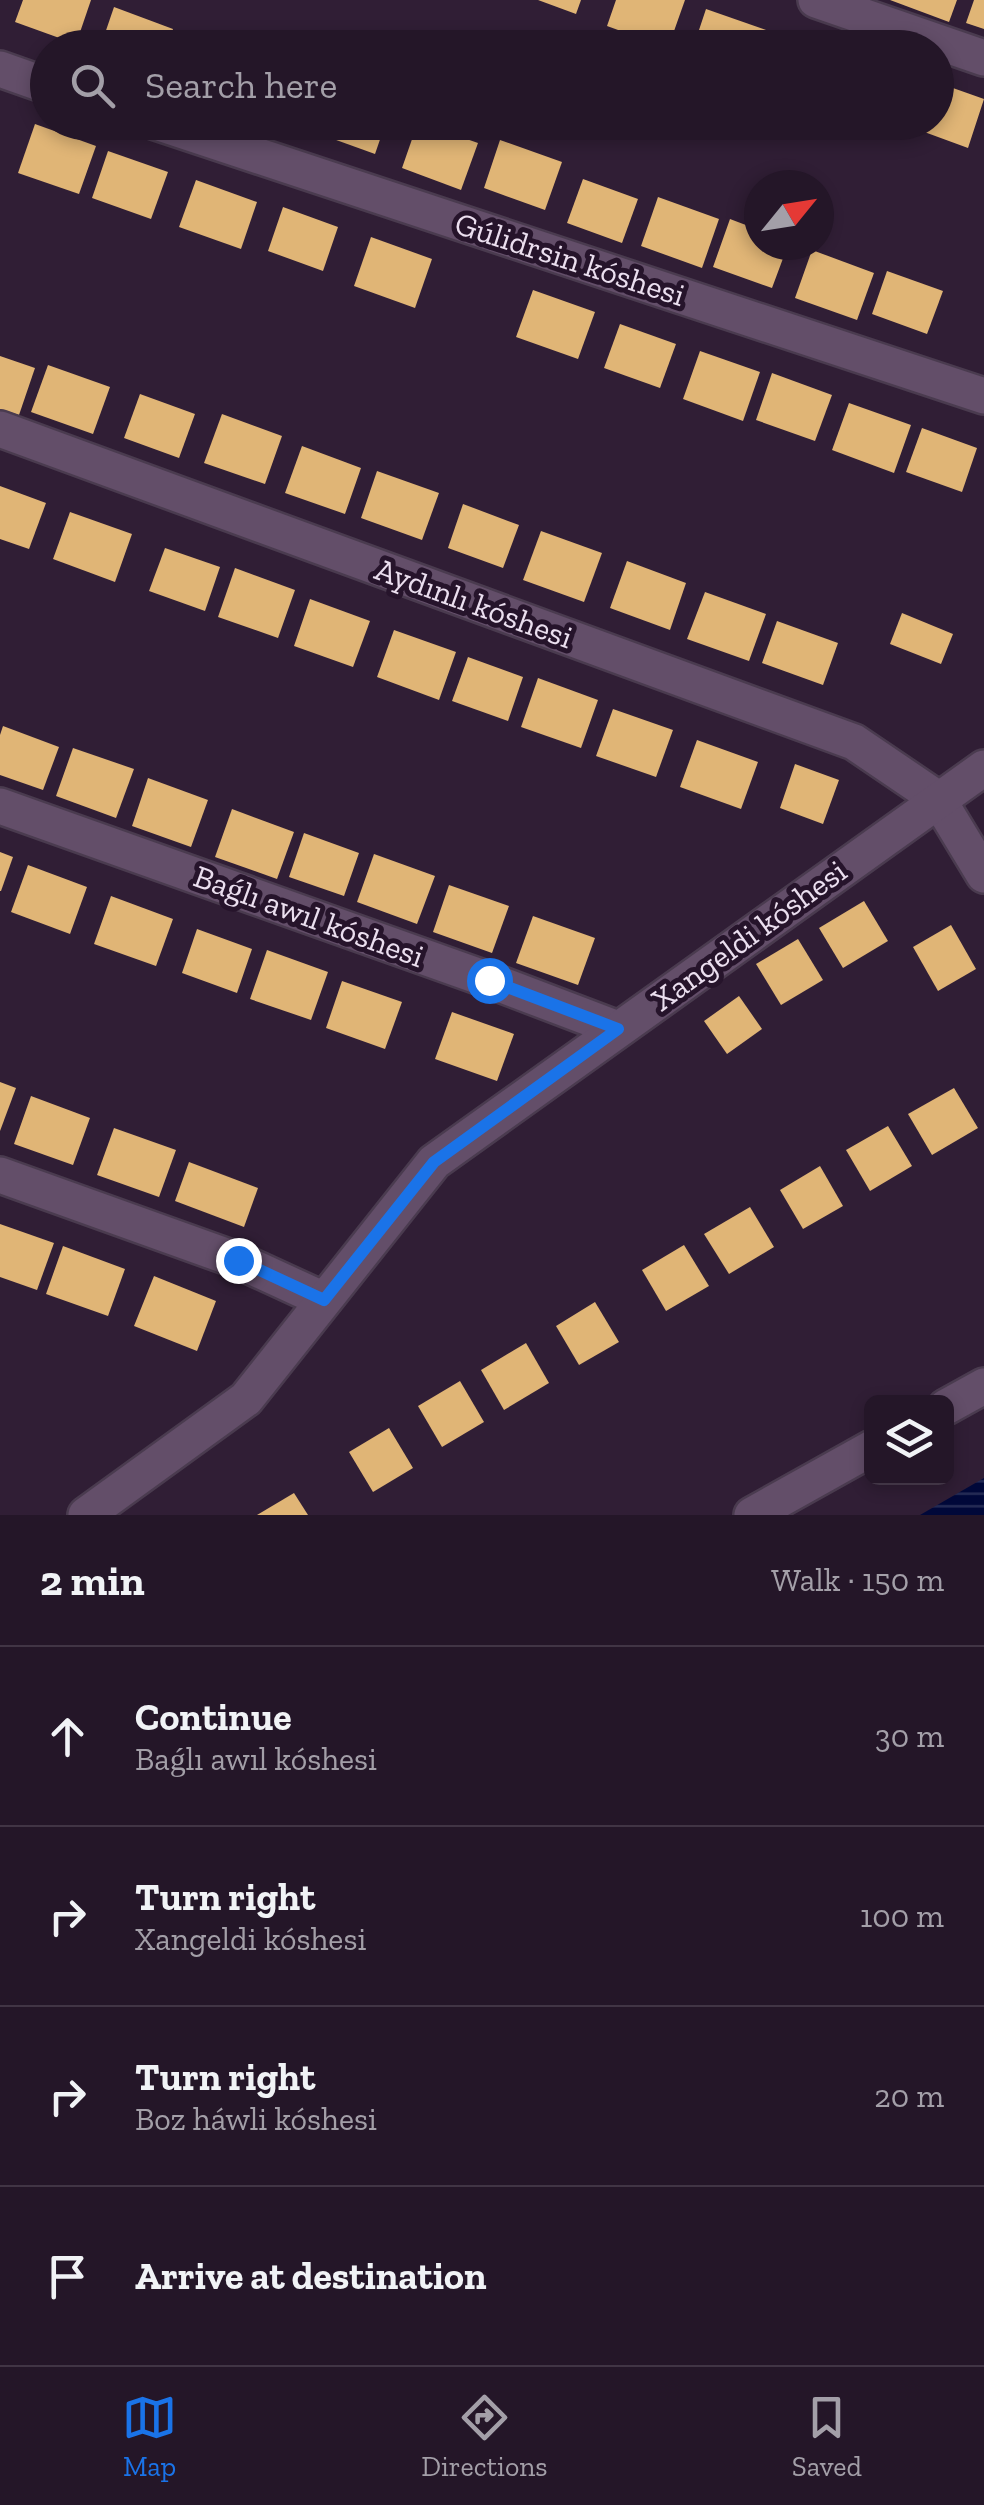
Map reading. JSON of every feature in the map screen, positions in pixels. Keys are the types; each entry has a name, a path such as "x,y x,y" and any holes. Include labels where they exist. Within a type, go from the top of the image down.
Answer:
{"street":[{"path":"816,0 903,30"},
{"path":"954,48 984,58"},
{"path":"0,69 30,80"},
{"name":"Gúlidrsin kóshesi","path":"210,140 984,396"},
{"name":"Aydınlı kóshesi","path":"0,429 854,742 938,798"},
{"name":"Xangeldi kóshesi","path":"86,1515 246,1399 434,1162 984,768"},
{"path":"938,798 984,875"},
{"name":"Baǵlı awıl kóshesi","path":"0,806 618,1029"},
{"path":"0,1175 238,1260 324,1300"},
{"path":"954,1403 984,1386"},
{"path":"752,1515 864,1452"}],"shaded area":[{"path":"984,1478 984,1515 920,1515"}],"building":[{"path":"23,0 91,0 81,30 37,30 15,22"},
{"path":"538,0 581,0 576,14"},
{"path":"616,0 685,0 674,30 618,30 607,26"},
{"path":"890,0 957,0 949,22"},
{"path":"974,0 984,0 984,29 966,23"},
{"path":"114,7 173,29 173,30 106,30"},
{"path":"706,9 766,30 699,30"},
{"path":"954,88 984,99 968,148 946,140 954,140"},
{"path":"30,138 79,140 96,146 79,194 18,173"},
{"path":"336,140 380,140 375,154"},
{"path":"412,140 478,143 461,190 402,168"},
{"path":"500,140 562,162 545,210 484,188"},
{"path":"108,151 168,172 151,219 92,198"},
{"path":"583,179 638,199 622,243 567,223"},
{"path":"196,180 257,202 241,249 179,227"},
{"path":"658,197 719,219 702,268 641,246"},
{"path":"283,207 338,227 323,271 268,251"},
{"path":"730,219 744,224 744,260 782,260 772,288 713,267"},
{"path":"371,237 432,259 415,308 354,286"},
{"path":"834,258 874,273 857,320 795,298 808,260"},
{"path":"887,271 943,291 927,334 872,314"},
{"path":"533,290 595,312 578,359 516,337"},
{"path":"620,324 676,344 660,388 604,368"},
{"path":"700,351 760,372 743,421 683,399"},
{"path":"0,356 35,368 19,415 0,409"},
{"path":"48,365 110,387 93,434 31,412"},
{"path":"772,373 832,395 815,441 756,420"},
{"path":"140,394 195,414 179,458 124,438"},
{"path":"849,403 911,425 894,473 832,450"},
{"path":"222,414 282,436 265,484 204,463"},
{"path":"922,428 977,448 962,492 906,472"},
{"path":"302,446 361,468 345,514 285,493"},
{"path":"377,471 439,493 422,540 361,518"},
{"path":"0,486 46,503 29,549 0,539"},
{"path":"463,504 519,525 503,568 448,548"},
{"path":"70,512 132,534 115,582 53,559"},
{"path":"541,531 602,553 584,602 523,580"},
{"path":"165,548 220,567 205,611 149,591"},
{"path":"627,561 686,583 670,630 610,608"},
{"path":"235,568 295,590 278,638 218,617"},
{"path":"705,592 766,614 749,661 687,639"},
{"path":"310,599 370,621 353,667 294,646"},
{"path":"902,613 953,634 941,664 890,644"},
{"path":"777,621 838,643 823,685 762,663"},
{"path":"394,630 456,652 439,700 377,677"},
{"path":"468,657 523,677 508,721 452,701"},
{"path":"538,678 598,700 581,748 521,727"},
{"path":"613,709 673,730 656,777 596,756"},
{"path":"3,726 59,747 43,790 0,775"},
{"path":"697,740 758,762 741,809 680,787"},
{"path":"73,748 134,769 116,818 56,796"},
{"path":"795,764 839,780 823,824 780,808"},
{"path":"148,778 208,800 191,847 132,826"},
{"path":"232,809 294,832 277,879 215,857"},
{"path":"304,833 359,853 344,896 289,877"},
{"path":"0,852 13,857 1,891 0,891"},
{"path":"374,854 435,876 417,924 357,902"},
{"path":"28,865 87,887 70,934 11,912"},
{"path":"449,885 509,906 492,953 433,932"},
{"path":"111,896 173,919 156,966 94,944"},
{"path":"864,901 888,941 843,968 819,928"},
{"path":"533,916 595,938 578,985 516,963"},
{"path":"951,925 976,969 938,991 913,947"},
{"path":"197,929 252,949 237,993 182,973"},
{"path":"798,939 823,980 781,1005 756,964"},
{"path":"267,950 328,972 311,1020 250,999"},
{"path":"342,981 402,1002 385,1049 326,1028"},
{"path":"739,996 762,1029 727,1054 704,1021"},
{"path":"452,1012 514,1034 497,1081 435,1059"},
{"path":"0,1082 16,1088 0,1131"},
{"path":"954,1088 978,1128 932,1155 908,1114"},
{"path":"31,1096 90,1118 73,1165 14,1144"},
{"path":"888,1126 912,1166 870,1191 846,1150"},
{"path":"114,1128 176,1150 159,1197 97,1175"},
{"path":"189,1162 258,1188 244,1227 175,1201"},
{"path":"820,1166 843,1206 803,1229 780,1190"},
{"path":"750,1207 774,1247 729,1274 704,1234"},
{"path":"0,1224 54,1243 37,1290 0,1277"},
{"path":"684,1245 709,1286 666,1311 642,1270"},
{"path":"63,1246 125,1269 108,1316 46,1294"},
{"path":"154,1276 216,1301 197,1351 134,1326"},
{"path":"595,1302 619,1342 579,1365 556,1326"},
{"path":"526,1343 549,1383 504,1410 481,1370"},
{"path":"460,1381 484,1422 442,1447 418,1406"},
{"path":"389,1428 413,1468 373,1492 349,1452"},
{"path":"294,1493 308,1515 257,1515"}],"route":[{"path":"238,1260 324,1300 434,1162 618,1029 489,980"}]}
